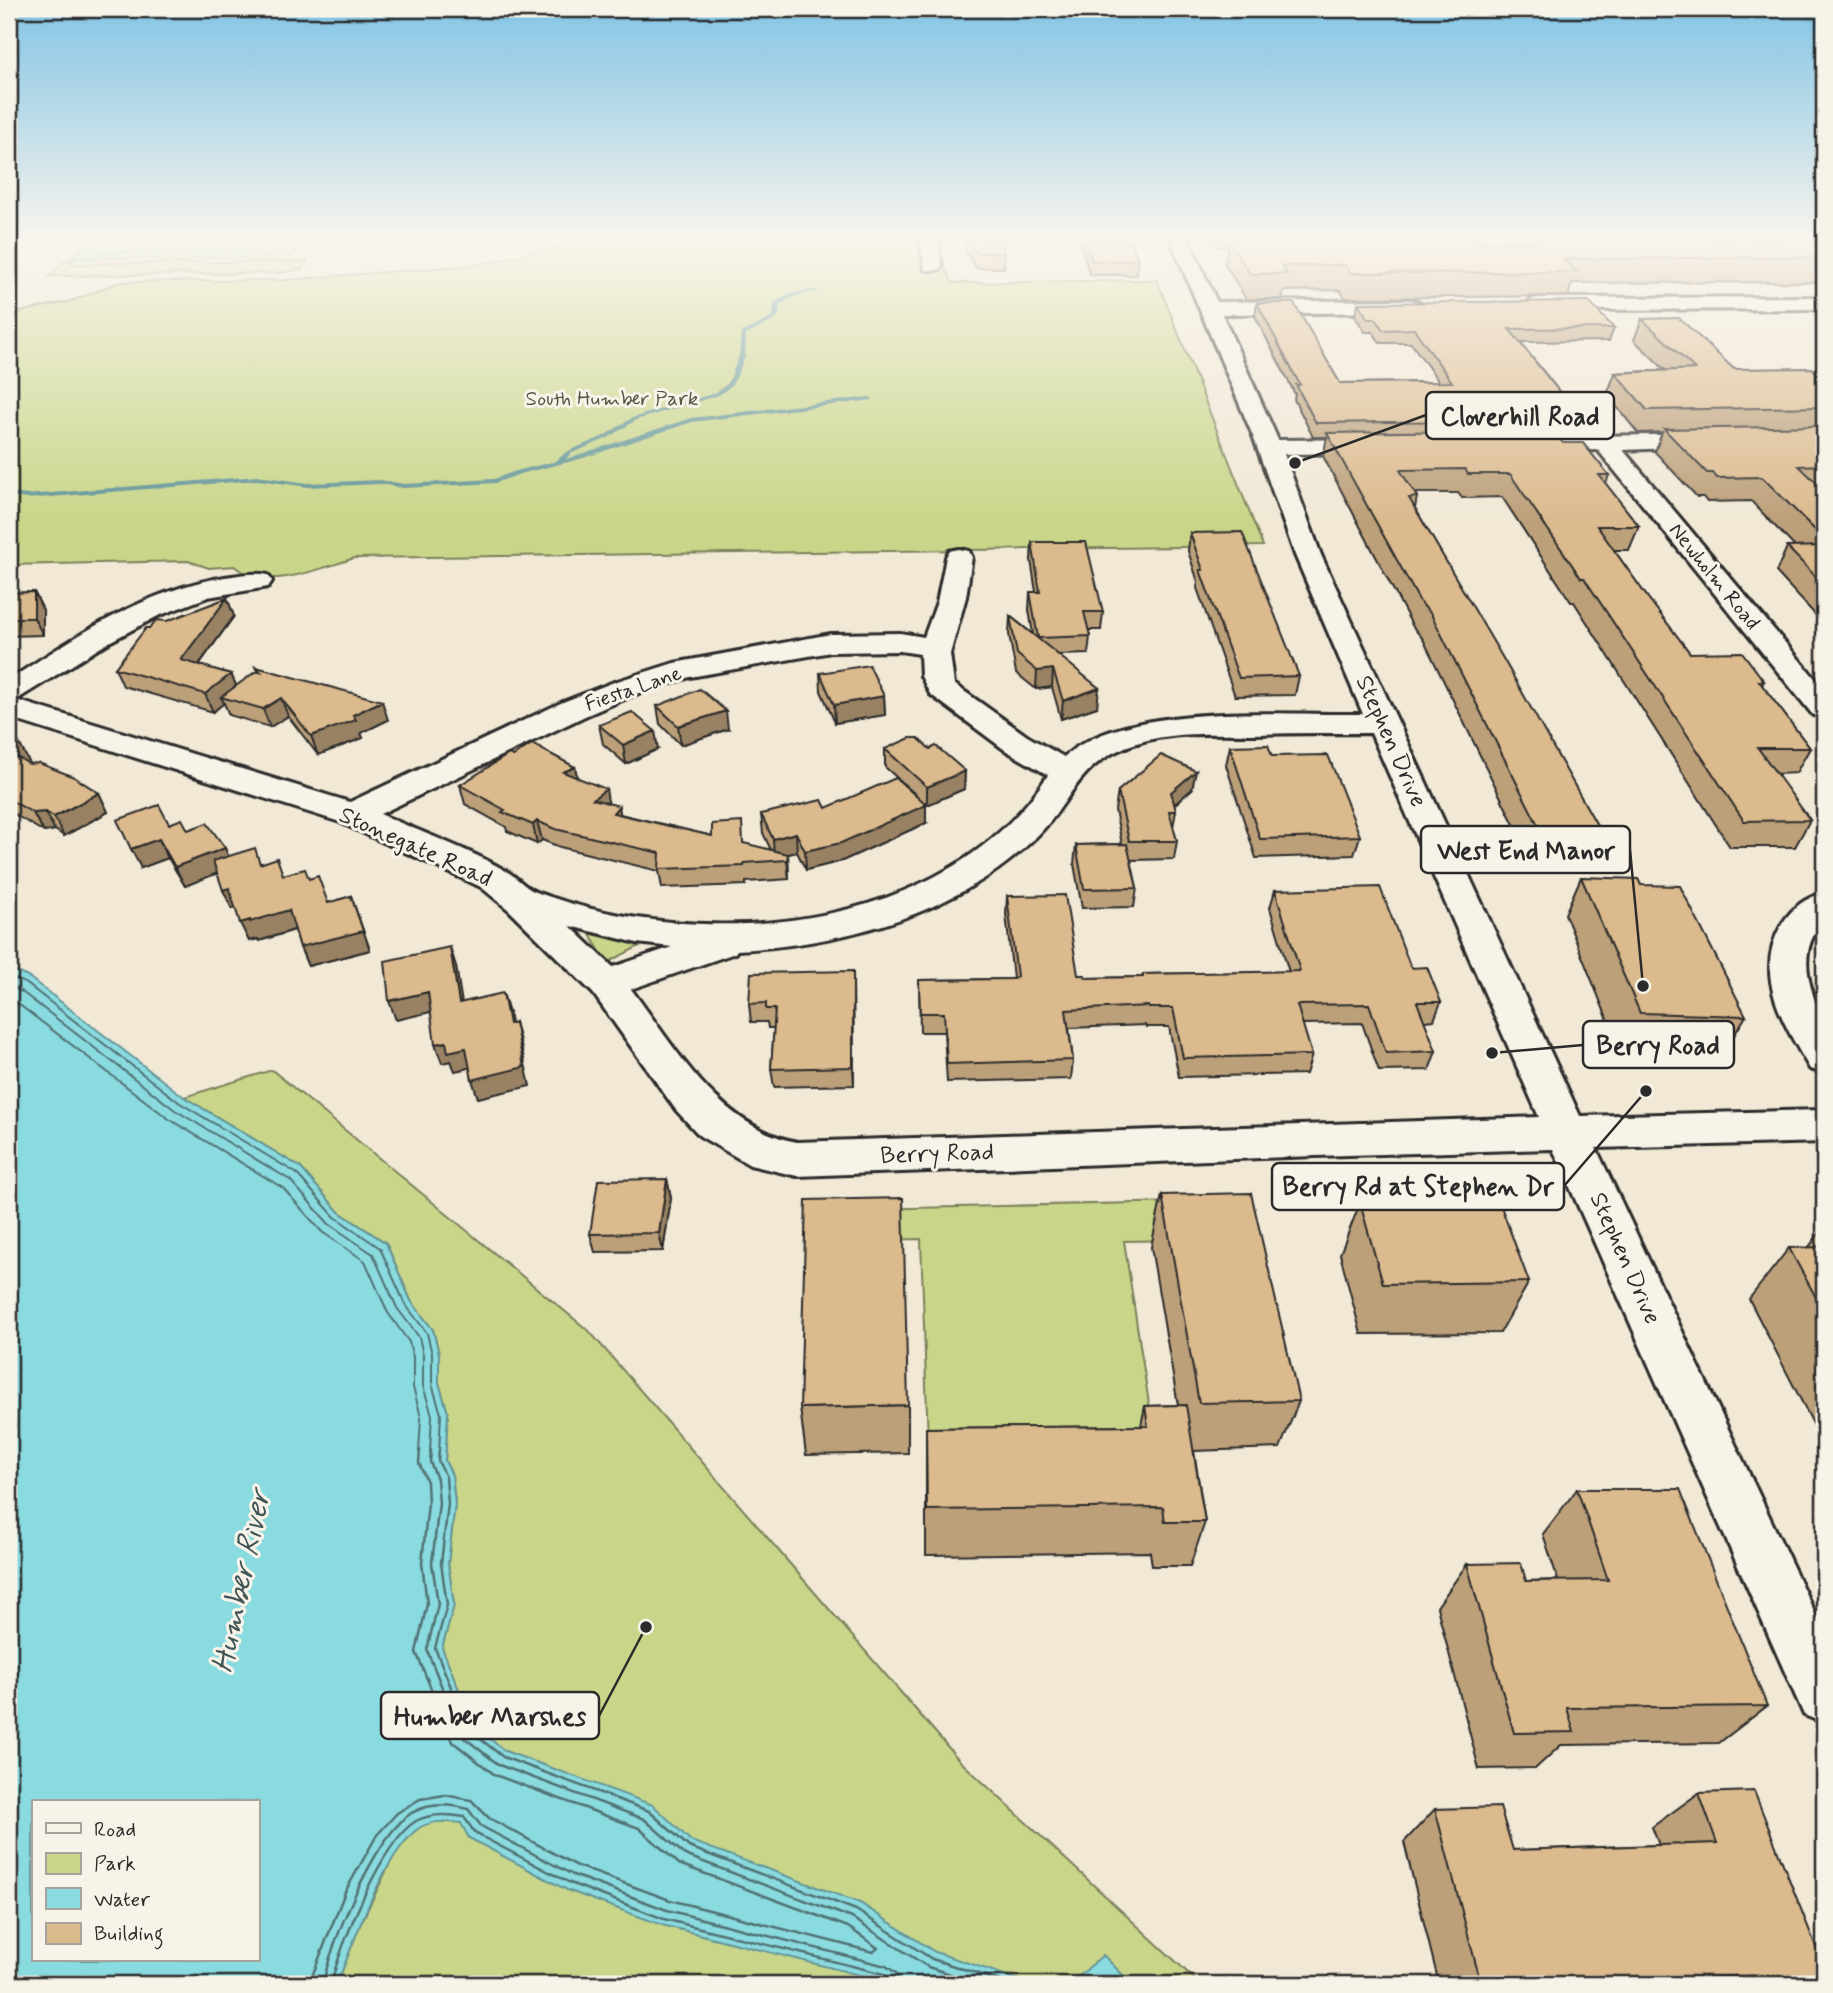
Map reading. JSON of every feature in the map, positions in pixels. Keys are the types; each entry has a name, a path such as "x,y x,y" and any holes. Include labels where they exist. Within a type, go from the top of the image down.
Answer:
{"street":[{"name":"Stephen Drive","path":"1221,334 1269,447 1308,555 1490,964 1824,1695"},
{"path":"1509,444 1728,441"},
{"name":"Newholm Road","path":"1605,443 1824,708"},
{"path":"1269,447 1399,445"},
{"path":"959,557 952,601 934,649 936,677 941,688 1016,743 1066,772"},
{"path":"9,693 93,639 152,608 201,591 258,581"},
{"name":"Fiesta Lane","path":"352,814 574,709 625,688 685,669 831,643 900,642 934,649"},
{"name":"Stonegate Road","path":"9,708 352,814 494,879 522,901 606,983 691,1099 715,1124 765,1153"},
{"path":"522,901 634,929 741,938 798,933 902,907 940,889 1017,837 1052,796 1066,772 1118,738 1164,727 1384,723"},
{"path":"1824,905 1811,911 1800,922 1789,944 1789,972 1795,1007 1824,1058"},
{"path":"606,983 741,938"},
{"name":"Berry Road","path":"765,1153 797,1159 1569,1132 1824,1126"}],"green space":[{"name":"South Humber Park","path":"9,334 1179,334 1263,546 355,558 310,572 277,578 261,578 234,566 209,568 188,561 9,565"},
{"path":"589,933 645,943 607,963"},
{"path":"272,1070 590,1332 960,1761 1200,1984 337,1984 360,1925 395,1853 416,1829 473,1725 442,1648 454,1605 448,1563 455,1504 452,1475 445,1461 448,1413 439,1383 439,1354 433,1330 411,1301 386,1243 339,1212 300,1167 184,1097"},
{"path":"1229,1201 1238,1239 1124,1241 1154,1436 928,1442 921,1239 820,1241 821,1210"}],"water":[{"name":"Humber River","path":"9,968 30,978 184,1097 300,1167 339,1212 386,1243 411,1301 433,1330 439,1354 439,1383 448,1413 445,1461 452,1475 455,1504 448,1563 454,1605 442,1648 473,1725 505,1751 653,1805 691,1841 860,1903 935,1952 1032,1984 895,1984 662,1925 567,1890 469,1838 461,1823 443,1822 431,1823 415,1831 391,1861 360,1925 337,1984 9,1984"},
{"path":"1103,1955 1124,1976 1118,1984 1064,1984 1075,1980"}],"building":[{"path":"1273,334 1312,334 1340,383 1452,382 1418,334 1513,334 1566,400 1522,401 1536,420 1316,423"},
{"path":"1658,334 1696,334 1734,369 1812,368 1824,379 1824,407 1647,410 1615,373 1695,369"},
{"path":"1824,426 1824,465 1799,466 1824,490 1824,539 1762,477 1717,478 1713,473 1707,473 1664,429"},
{"path":"1553,430 1563,443 1583,443 1609,475 1599,475 1639,526 1597,526 1690,653 1742,652 1764,681 1759,681 1810,748 1758,748 1810,820 1744,821 1584,578 1581,578 1510,474 1468,474 1465,469 1400,470 1417,497 1409,498 1598,827 1540,829 1431,614 1420,602 1327,433"},
{"path":"1242,532 1299,676 1239,678 1200,570 1203,570 1190,533"},
{"path":"1032,542 1086,542 1103,612 1084,612 1090,636 1038,638 1030,592 1040,592"},
{"path":"1824,546 1824,585 1787,547"},
{"path":"34,592 34,618 9,618 9,593"},
{"path":"227,598 181,660 231,674 205,694 115,668 146,628 150,628 156,620 167,621"},
{"path":"1010,616 1099,688 1063,701 1053,669 1037,671 1017,654"},
{"path":"869,665 884,696 834,705 820,673"},
{"path":"256,667 382,701 353,715 356,720 311,736 281,698 263,709 221,697 255,672 261,672"},
{"path":"700,689 726,711 678,726 657,706"},
{"path":"632,712 655,731 623,745 599,725"},
{"path":"9,726 18,744 9,749"},
{"path":"910,738 918,738 930,749 936,746 965,771 927,787 885,749"},
{"path":"532,744 575,767 563,772 606,789 593,799 619,806 613,813 712,836 712,824 742,822 743,843 788,854 787,860 744,863 744,866 659,869 660,853 555,829 537,821 533,825 502,812 505,810 460,785 509,754 513,756"},
{"path":"1268,745 1272,756 1328,755 1360,836 1260,839 1230,746"},
{"path":"1161,755 1196,771 1171,792 1176,811 1169,811 1177,841 1129,841 1118,791"},
{"path":"17,757 29,764 39,763 74,777 99,793 54,817 45,812 33,813 9,799 9,761"},
{"path":"896,778 926,805 841,843 805,851 796,833 773,839 761,814 822,800 826,808"},
{"path":"159,805 169,824 182,819 188,830 207,823 225,848 175,867 159,839 131,849 117,820"},
{"path":"1127,844 1137,888 1084,889 1076,845"},
{"path":"255,848 260,864 277,858 283,875 305,869 309,879 318,876 328,903 351,896 363,931 300,947 289,910 240,923 229,888 223,890 213,861"},
{"path":"1581,877 1638,879 1641,885 1680,886 1746,1016 1640,1013"},
{"path":"1380,887 1411,968 1427,967 1441,1002 1417,1002 1436,1051 1386,1053 1369,1004 1297,1005 1312,1055 1183,1058 1173,1008 1148,1006 1066,1010 1073,1060 947,1064 944,1013 920,1013 919,980 1013,979 1017,976 1007,896 1065,895 1078,975 1085,975 1086,978 1143,977 1143,974 1300,971 1275,890"},
{"path":"450,947 459,1003 503,993 509,1024 515,1022 524,1067 472,1080 466,1048 448,1052 446,1042 435,1044 428,992 389,1001 385,961"},
{"path":"853,971 853,1067 771,1069 775,1009 766,1009 766,1003 749,1004 751,973"},
{"path":"667,1179 659,1233 590,1234 598,1180"},
{"path":"1251,1193 1299,1401 1199,1403 1162,1195"},
{"path":"903,1198 908,1405 800,1408 806,1200"},
{"path":"1499,1201 1529,1282 1383,1284 1360,1203"},
{"path":"1824,1247 1824,1312 1789,1248"},
{"path":"1186,1405 1205,1522 1165,1522 1163,1507 927,1510 926,1428 1148,1426 1145,1406"},
{"path":"1577,1489 1680,1489 1767,1706 1567,1708 1574,1732 1514,1733 1467,1564 1521,1563 1526,1581 1608,1580"},
{"path":"1754,1791 1824,1967 1824,1984 1771,1984 1768,1975 1552,1984 1481,1984 1435,1809 1500,1807 1513,1850 1717,1843 1699,1793"}],"waterway":[{"path":"558,463 568,453 606,437 634,419 717,394 729,385 734,376 742,356 743,334"},
{"path":"558,463 691,420 870,399"},
{"path":"9,494 26,497 258,478 308,485 380,482 404,486 495,481 518,472 558,463"}],"place":[{"name":"Cloverhill Road","path":"1295,463"},
{"name":"West End Manor","path":"1643,986"},
{"name":"Berry Road","path":"1492,1053"},
{"name":"Berry Rd at Stephen Dr","path":"1646,1091"},
{"name":"Humber Marshes","path":"646,1627"}]}
